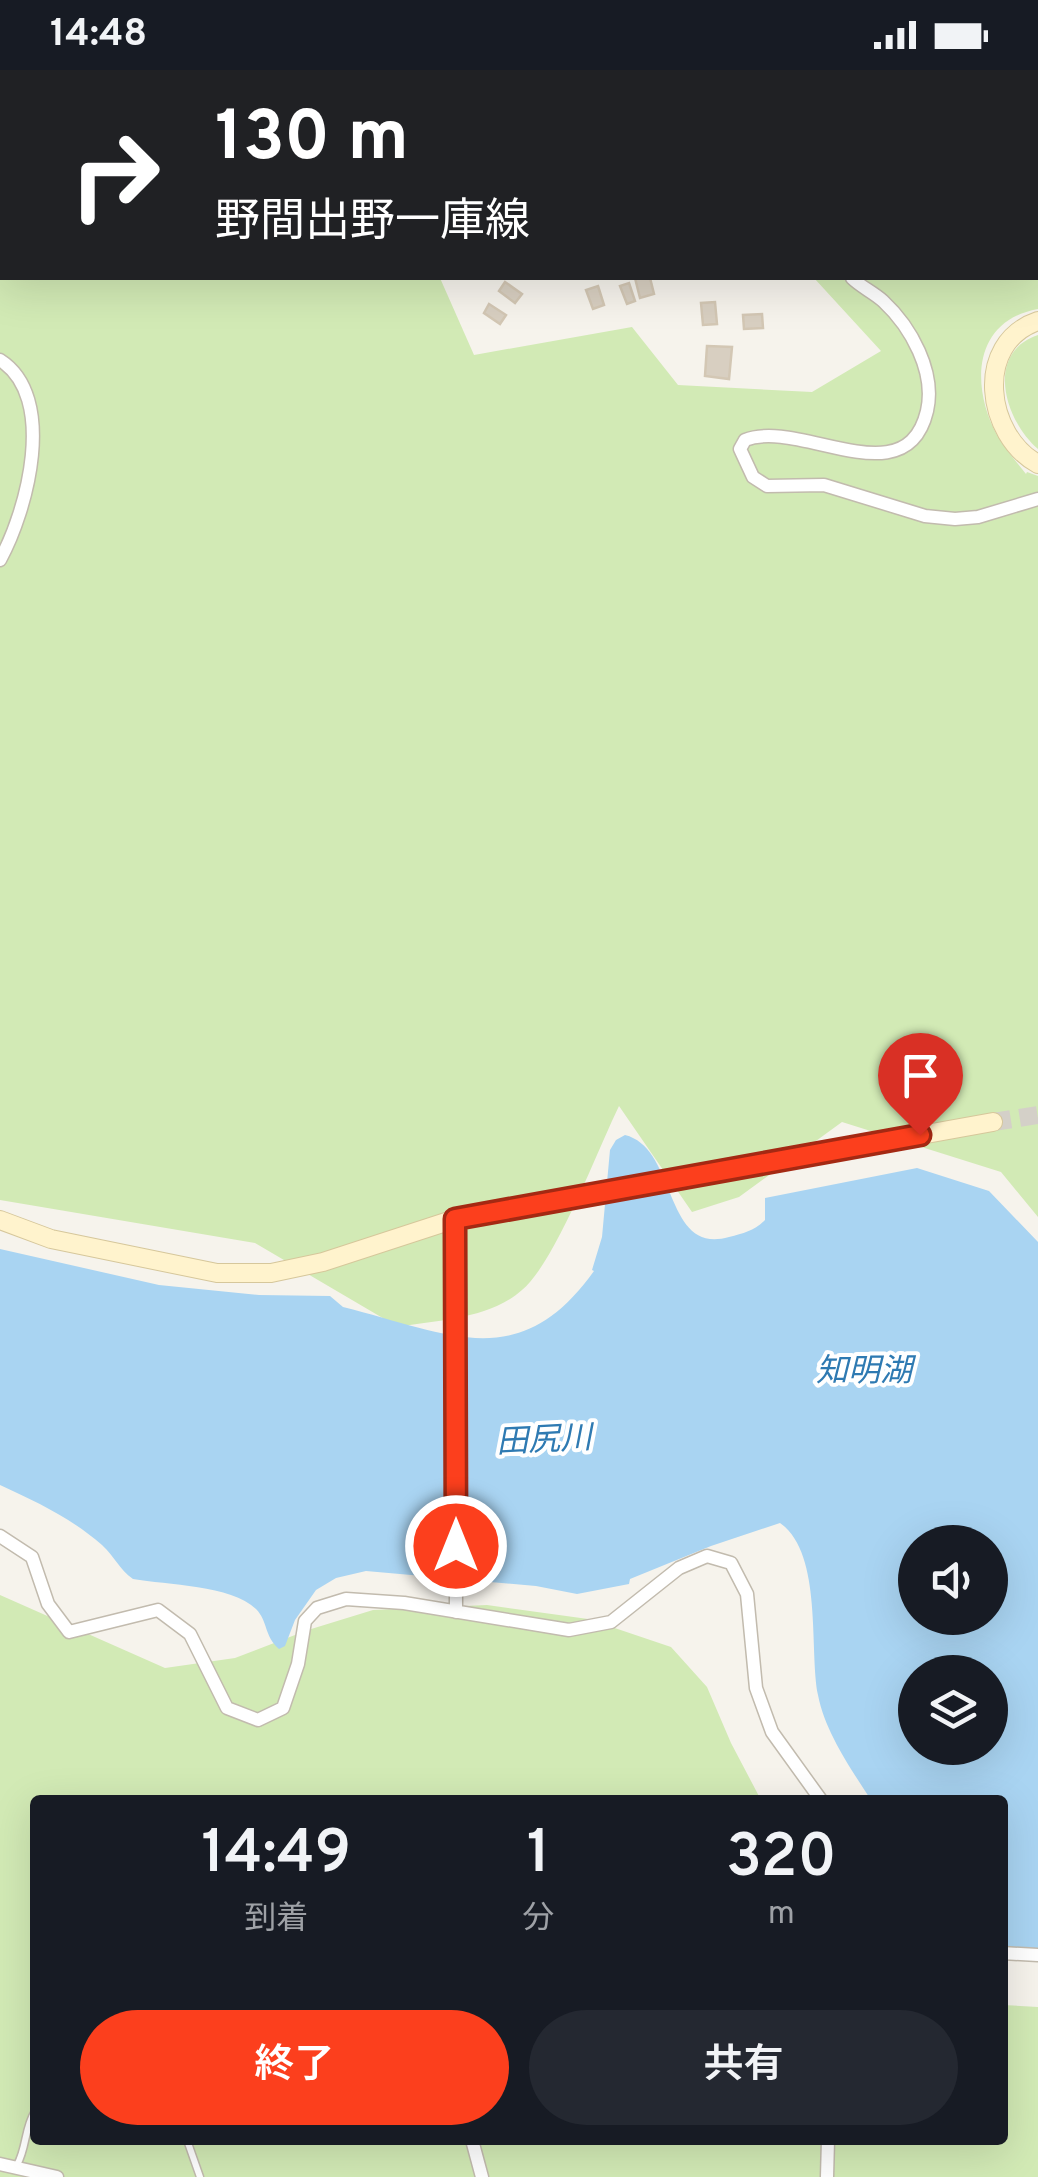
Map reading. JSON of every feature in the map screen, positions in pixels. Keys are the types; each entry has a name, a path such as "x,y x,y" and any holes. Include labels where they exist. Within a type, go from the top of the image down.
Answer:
{"main road":[{"path":"1038,321 1007,338 994,366 994,391 1005,432 1024,456 1038,464"},
{"path":"0,1220 51,1239 217,1273 271,1273 323,1262 455,1219 993,1122"}],"street":[{"path":"855,280 882,301 921,352 929,403 924,426 914,442 900,450 881,453 763,433 745,440 740,449 753,477 767,486 824,484 925,516 956,519 978,517 1038,500"},
{"path":"0,360 20,376 27,389 34,426 16,526 0,560"},
{"path":"455,1219 456,1612"},
{"path":"0,1536 32,1557 48,1604 68,1632 158,1610 190,1634 227,1708 258,1720 283,1708 298,1664 305,1621 317,1608 346,1598 404,1603 569,1630 611,1622 679,1568 707,1556 731,1563 747,1594 756,1688 772,1732 816,1795"},
{"path":"1008,1953 1038,1955"},
{"path":"473,2145 482,2177"},
{"path":"827,2177 828,2145"},
{"path":"0,2164 57,2177"}],"lane":[{"path":"15,2168 27,2147 30,2120"},
{"path":"189,2145 200,2177"}],"green space":[{"path":"0,280 441,280 474,355 632,327 678,385 812,392 881,351 816,280 1038,280 1038,309 1016,316 1000,327 989,341 981,377 983,397 997,435 1026,474 1038,476 1038,1217 1001,1172 842,1122 739,1197 692,1212 619,1106 562,1231 522,1290 479,1313 398,1327 255,1243 0,1200"},
{"path":"1038,335 1038,449 1016,422 1005,388 1011,356 1021,344"},
{"path":"0,1595 165,1668 235,1658 373,1610 487,1605 588,1619 671,1647 707,1687 758,1795 30,1795 30,2145 1008,2145 1008,2005 1038,2007 1038,2177 0,2177"}],"water":[{"name":"知明湖","path":"625,1135 642,1144 654,1159 681,1217 692,1231 708,1239 729,1237 757,1227 765,1220 765,1198 917,1168 989,1191 1038,1242 1038,1953 1008,1948 1008,1795 868,1795 847,1763 826,1723 818,1695 812,1603 803,1556 794,1537 780,1523 711,1546 630,1579 629,1584 577,1594 536,1586 366,1571 336,1578 316,1590 295,1620 285,1646 279,1649 260,1614 245,1601 198,1587 133,1579 102,1545 78,1527 0,1485 0,1249 159,1285 259,1295 330,1296 343,1307 449,1335 480,1338 509,1335 538,1325 566,1304 594,1271 602,1237 610,1150"}],"building":[{"path":"636,280 650,280 654,294 640,298"},
{"path":"505,282 522,294 515,303 499,291"},
{"path":"629,283 635,301 627,304 620,286"},
{"path":"598,286 604,305 593,309 586,290"},
{"path":"715,302 717,324 703,325 701,303"},
{"path":"489,304 506,315 500,324 484,313"},
{"path":"762,314 763,328 744,329 743,315"},
{"path":"707,346 732,347 729,379 705,376"}],"tunnel":[{"path":"993,1122 1038,1115"}],"route":[{"path":"456,1546 455,1219 920,1135"}],"water label":[{"name":"田尻川","path":"544,1439"}]}
